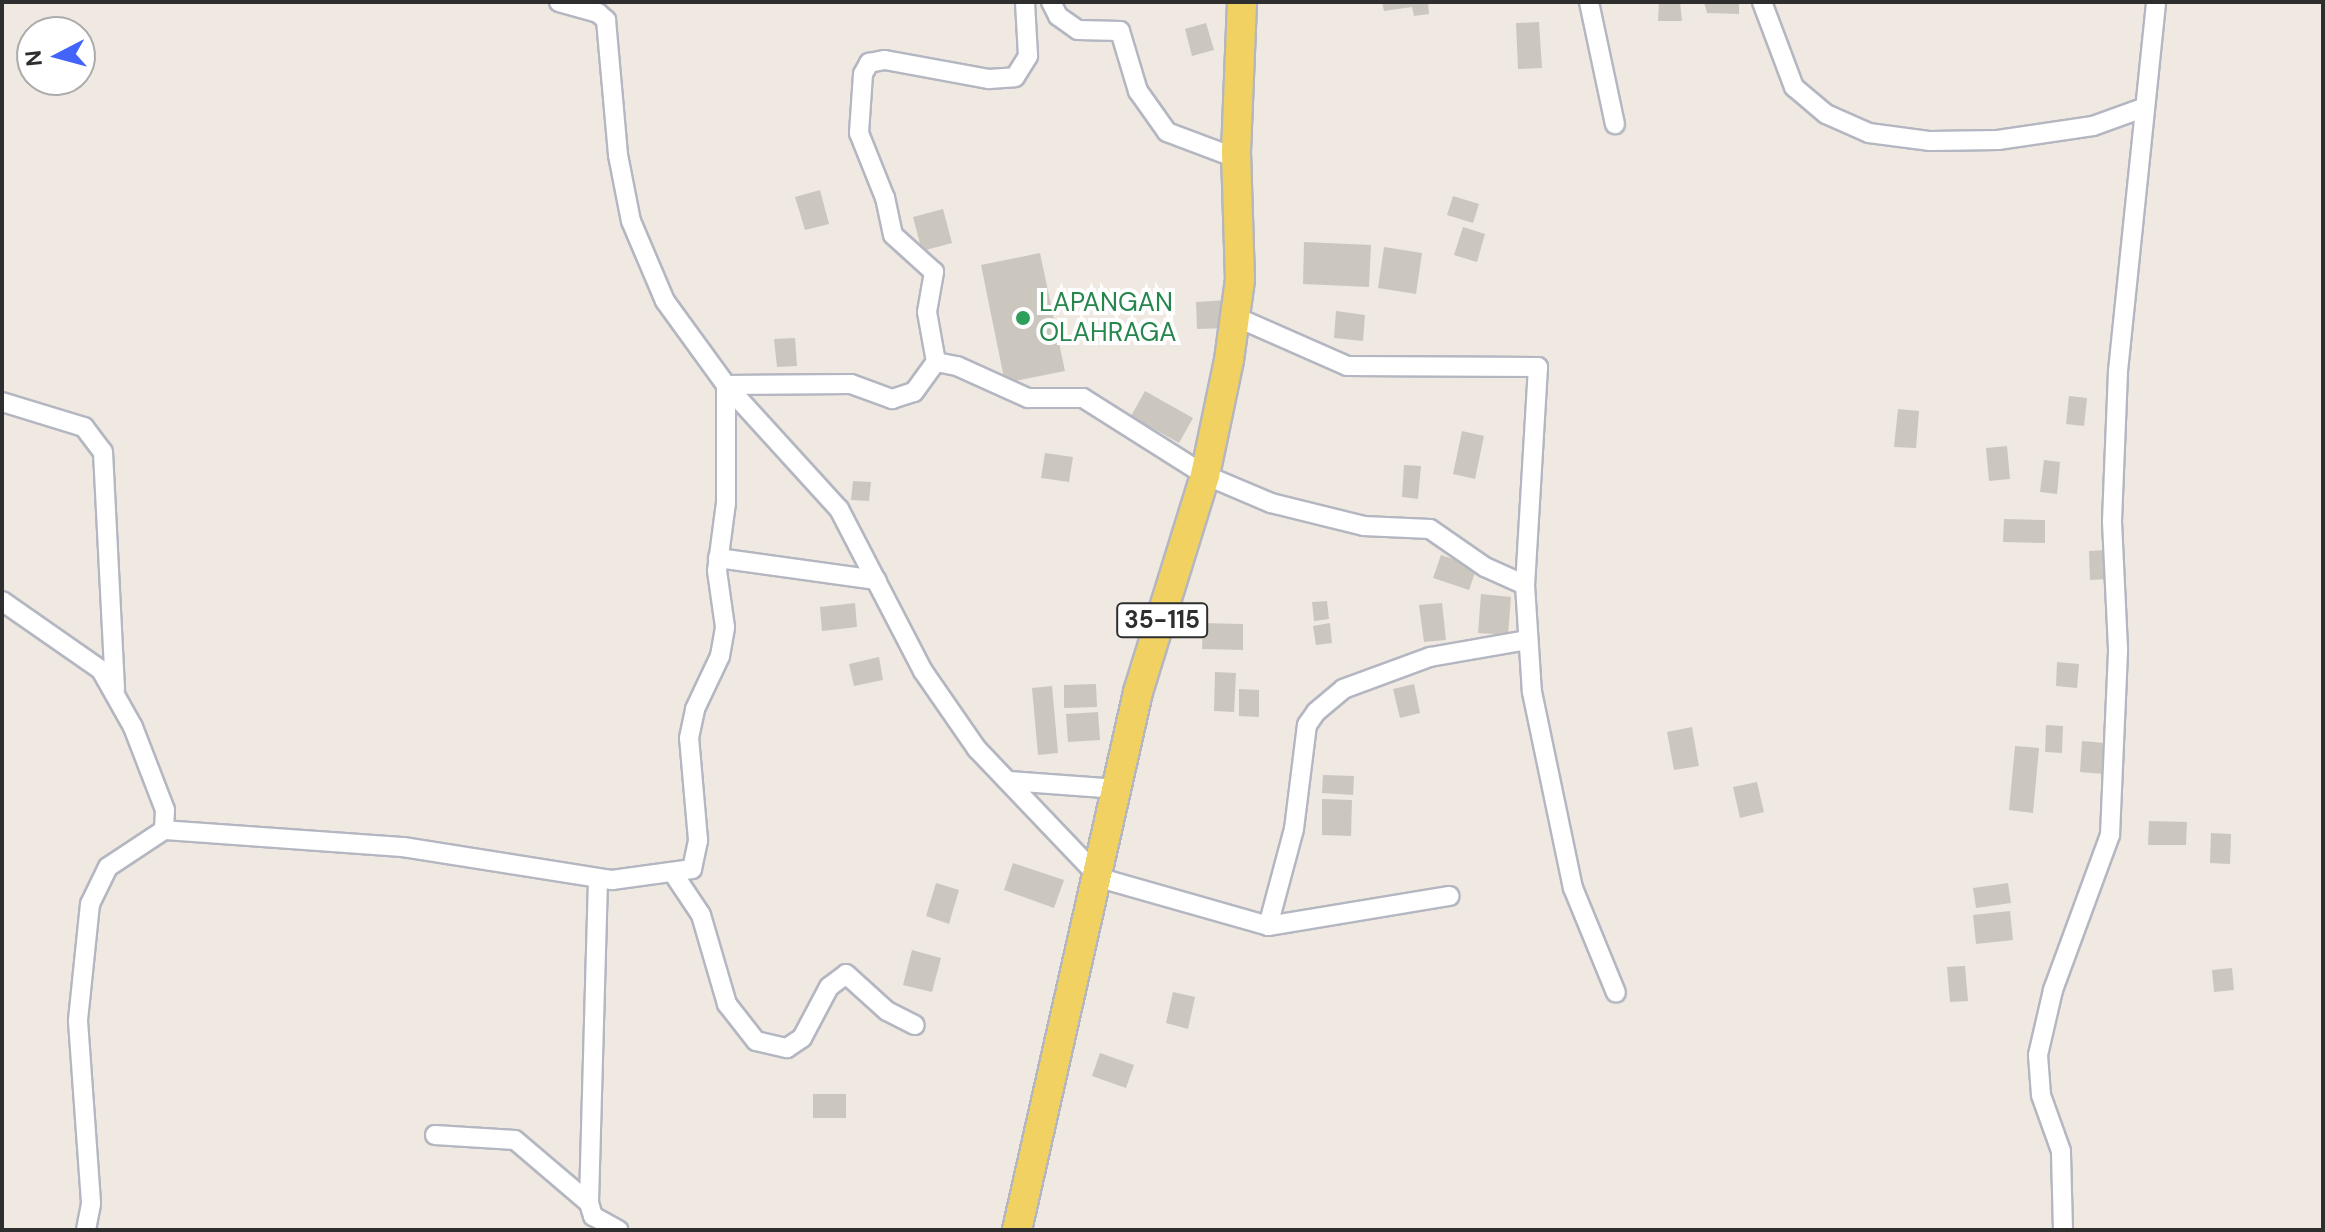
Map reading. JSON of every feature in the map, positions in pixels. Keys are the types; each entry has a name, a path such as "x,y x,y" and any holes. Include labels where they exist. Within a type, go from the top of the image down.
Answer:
{"main road":[{"name":"35-115","path":"1017,1230 1100,878 1138,692 1205,475 1236,317 1240,280 1236,158 1242,2"}],"street":[{"path":"559,2 598,13 606,20 618,155 631,221 665,301 726,385 839,509 923,671 977,749 1100,878 1268,926 1450,896"},
{"path":"726,385 836,383 892,399 914,392 936,362 927,312 934,272 893,235 885,198 859,133 863,74 869,63 885,60 989,79 1015,77 1028,56 1025,2"},
{"path":"1051,2 1058,16 1078,30 1122,33 1138,91 1167,132 1236,158"},
{"path":"1589,2 1615,124"},
{"path":"1762,2 1794,87 1826,114 1869,133 1930,141 1998,140 2093,126 2143,108"},
{"path":"2063,1230 2061,1151 2041,1095 2038,1055 2053,990 2110,835 2118,649 2112,521 2118,371 2156,2"},
{"path":"1236,317 1347,366 1538,367 1525,585 1532,692 1573,888 1616,993"},
{"path":"936,362 972,371 1028,398 1083,398 1205,475 1299,513 1364,526 1430,529 1485,567 1525,585"},
{"path":"86,1230 91,1204 78,1021 90,904 108,867 164,830 403,847 598,879 692,869 698,859 689,738 695,709 724,644 718,558 726,503 726,385"},
{"path":"2,402 84,427 103,452 115,690"},
{"path":"718,558 876,580"},
{"path":"2,601 84,657 115,690 162,797 164,830"},
{"path":"1268,926 1294,829 1307,725 1316,712 1343,689 1430,657 1527,640"},
{"path":"1009,781 1118,789"},
{"path":"673,873 701,915 727,1004 756,1041 787,1048 802,1038 829,987 846,974 887,1011 915,1025"},
{"path":"598,879 589,1203 593,1216 618,1230"},
{"path":"435,1135 515,1140 589,1203"}],"building":[{"path":"1382,2 1428,2 1429,14 1414,16 1412,7 1384,11"},
{"path":"1659,2 1680,2 1682,21 1658,21"},
{"path":"1704,2 1739,2 1739,14 1707,13"},
{"path":"1539,22 1542,68 1518,69 1516,23"},
{"path":"1206,23 1214,50 1192,56 1185,29"},
{"path":"820,190 829,224 805,230 795,197"},
{"path":"1453,196 1479,204 1473,223 1447,215"},
{"path":"943,209 952,243 922,251 913,217"},
{"path":"1463,227 1485,234 1477,262 1454,255"},
{"path":"1304,242 1371,245 1369,287 1303,284"},
{"path":"1384,247 1422,253 1416,294 1378,288"},
{"name":"LAPANGAN OLAHRAGA","path":"1040,253 1065,371 1005,383 981,265"},
{"path":"1227,300 1229,328 1197,329 1196,302"},
{"path":"1336,311 1365,315 1363,341 1334,338"},
{"path":"795,338 797,366 777,367 774,339"},
{"path":"1145,391 1193,418 1179,443 1131,416"},
{"path":"2069,396 2087,398 2084,426 2066,424"},
{"path":"1898,409 1919,411 1916,448 1894,447"},
{"path":"1462,431 1484,436 1475,479 1453,474"},
{"path":"2007,446 2010,479 1989,481 1986,448"},
{"path":"1045,453 1073,457 1069,482 1041,478"},
{"path":"2044,460 2060,462 2057,494 2040,492"},
{"path":"1404,465 1421,466 1418,499 1402,497"},
{"path":"853,481 871,482 869,501 851,500"},
{"path":"2004,519 2045,520 2045,543 2003,542"},
{"path":"2107,550 2109,579 2090,580 2089,551"},
{"path":"1441,555 1477,567 1469,590 1433,578"},
{"path":"1481,594 1511,597 1508,635 1478,633"},
{"path":"1327,601 1329,619 1314,621 1312,602"},
{"path":"855,603 857,627 822,631 820,607"},
{"path":"1442,603 1446,640 1424,642 1419,605"},
{"path":"1203,623 1243,624 1243,650 1202,649"},
{"path":"1330,623 1332,643 1316,645 1313,626"},
{"path":"879,657 883,680 854,686 849,664"},
{"path":"2057,662 2079,664 2077,688 2056,686"},
{"path":"1215,672 1236,673 1234,712 1214,711"},
{"path":"1096,684 1097,707 1064,708 1064,685"},
{"path":"1414,684 1420,713 1400,718 1393,689"},
{"path":"1052,686 1058,753 1038,755 1032,688"},
{"path":"1239,689 1259,690 1259,717 1239,716"},
{"path":"1098,712 1100,740 1068,742 1066,714"},
{"path":"2046,725 2063,726 2062,753 2045,752"},
{"path":"1692,727 1699,766 1674,770 1667,732"},
{"path":"2082,741 2106,743 2103,774 2080,772"},
{"path":"2015,746 2039,748 2033,813 2009,810"},
{"path":"1323,775 1354,776 1353,795 1322,793"},
{"path":"1757,782 1764,812 1740,818 1733,787"},
{"path":"1322,799 1352,800 1351,836 1322,835"},
{"path":"2149,821 2187,822 2186,845 2148,845"},
{"path":"2211,833 2231,834 2230,864 2210,863"},
{"path":"1013,863 1064,880 1054,908 1004,890"},
{"path":"936,883 959,890 949,924 926,916"},
{"path":"2008,883 2011,903 1976,908 1973,888"},
{"path":"2010,911 2013,940 1976,944 1973,915"},
{"path":"912,950 941,958 932,992 903,985"},
{"path":"1965,966 1968,1001 1950,1002 1947,967"},
{"path":"2232,968 2234,990 2214,992 2212,970"},
{"path":"1173,992 1195,997 1188,1029 1166,1023"},
{"path":"1100,1053 1134,1065 1126,1088 1092,1076"},
{"path":"813,1094 846,1094 846,1118 813,1118"}],"place":[{"name":"LAPANGAN OLAHRAGA","path":"1023,318"}]}
